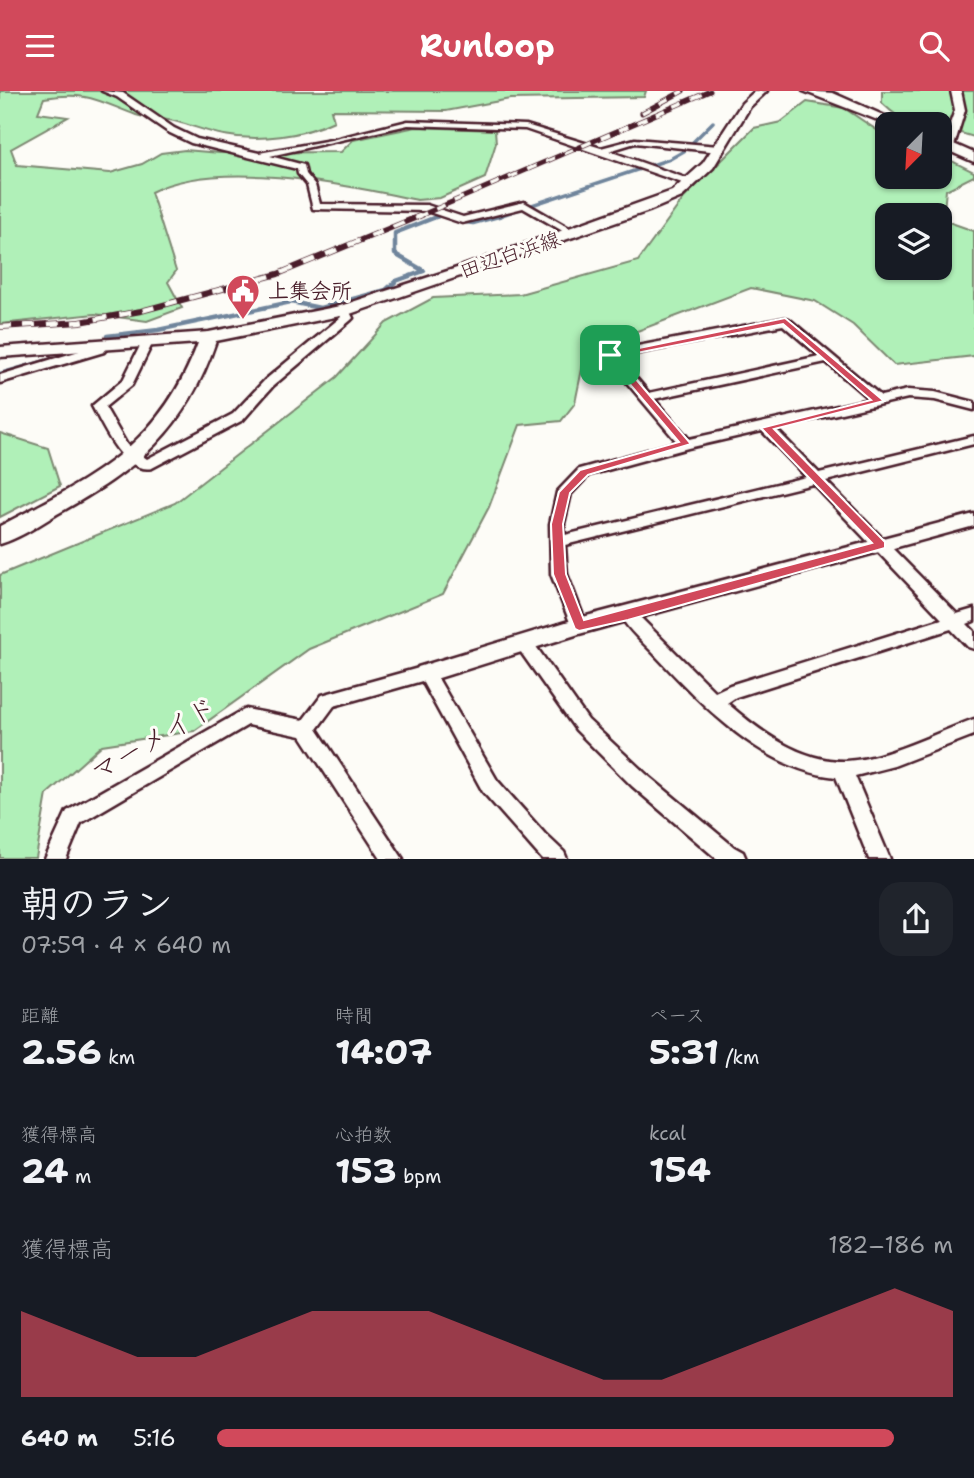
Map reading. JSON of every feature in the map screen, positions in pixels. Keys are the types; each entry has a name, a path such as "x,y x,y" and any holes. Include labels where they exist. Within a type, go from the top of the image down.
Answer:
{"main road":[{"name":"田辺白浜線","path":"0,352 209,337 344,310 573,234 677,194 691,183 719,149 746,105 761,91"},
{"path":"808,91 828,93 875,114"},
{"path":"952,132 960,110 956,91"},
{"path":"952,148 974,158"},
{"path":"0,536 94,485 131,459 165,427 190,391 209,337"}],"street":[{"path":"106,91 120,95 171,130 194,141 301,167 302,174 311,185 316,207 428,208 461,220 528,208 573,234"},
{"path":"259,156 408,123 526,127 691,183"},
{"path":"601,151 635,141 719,149"},
{"path":"149,340 128,382 98,406 122,451 131,459 147,465 238,417 269,383 347,319 344,310"},
{"path":"686,444 610,355 785,320 879,401"},
{"path":"0,379 100,349 105,343"},
{"path":"646,397 828,358"},
{"path":"579,626 559,574 557,524 565,492 584,473 686,444 767,428 908,394 935,396 974,406"},
{"path":"767,428 974,642"},
{"path":"558,542 974,440"},
{"path":"393,859 307,729 328,700 579,626 974,520"},
{"path":"628,615 680,673 713,702 774,748 794,758 843,770 862,767 974,727"},
{"path":"713,702 730,692 974,615"},
{"path":"524,643 582,725 639,780 732,858"},
{"path":"426,673 490,786 556,859"},
{"name":"マーメイド","path":"54,859 74,817 246,717 307,729"},
{"path":"843,770 880,859"}],"green space":[{"path":"0,91 646,91 644,97 510,99 446,111 331,110 334,121 309,131 266,138 224,135 173,121 136,115 82,97 44,98 38,113 68,117 11,149 17,165 110,173 142,164 161,153 185,150 220,153 341,152 353,140 416,127 495,130 496,143 485,178 440,198 417,200 318,182 245,176 179,182 151,192 176,271 168,282 182,308 147,321 95,314 0,324"},
{"path":"882,91 974,91 974,137 952,131 952,112 892,112 882,103"},
{"path":"807,102 844,108 875,129 875,189 948,189 945,203 875,203 875,280 952,280 952,223 974,231 974,356 894,365 853,325 815,301 751,288 624,336 589,335 575,403 561,421 520,425 489,507 443,594 309,649 194,731 102,745 47,794 36,858 0,858 0,575 175,503 337,377 386,323 433,298 520,294 638,261 684,198 754,128 781,122"},
{"path":"952,161 974,172 974,176 952,187"},
{"path":"0,433 48,448 60,486 0,517"}],"waterway":[{"path":"502,215 670,159 684,151 713,122"},
{"path":"107,336 158,330 291,302 320,308 386,290 396,281 424,271 395,254 395,233 441,215 437,217"},
{"path":"457,221 473,223 502,215"},
{"path":"496,217 502,215"},
{"path":"0,374 81,351"}],"railway":[{"path":"642,113 683,91"},
{"path":"417,217 710,91"},
{"path":"0,327 80,322 141,311 278,274 422,215"}],"place":[{"name":"上集会所","path":"243,321"}],"route":[{"path":"785,320 879,401 767,428 881,545 579,626 559,574 557,524 565,492 584,473 686,444 610,355 785,320"}]}
